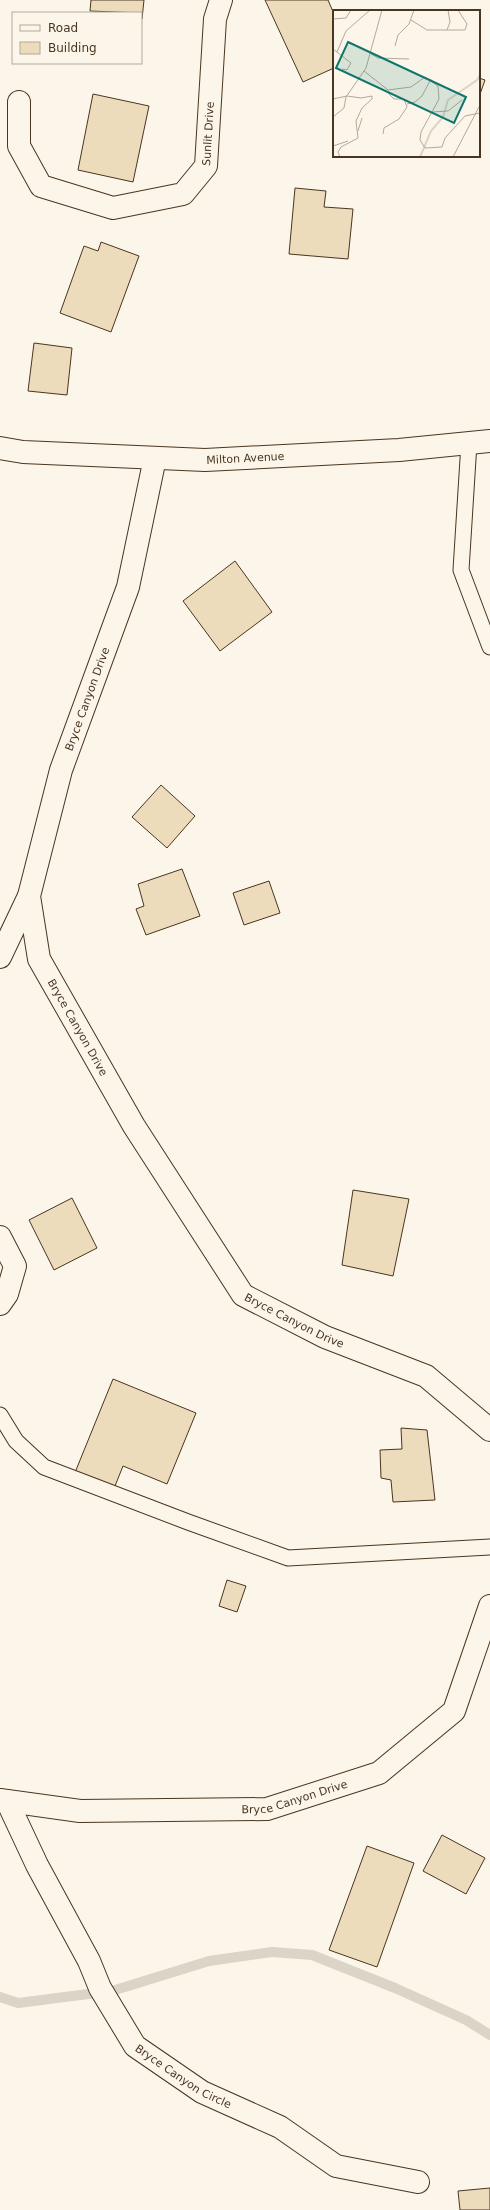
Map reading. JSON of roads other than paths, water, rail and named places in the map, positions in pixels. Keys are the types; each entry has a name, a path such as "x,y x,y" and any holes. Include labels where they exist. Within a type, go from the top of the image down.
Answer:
{"street":[{"name":"Sunlit Drive","path":"19,102 19,146 42,186 113,208 183,194 206,166 215,18 221,0"},
{"name":"Milton Avenue","path":"0,448 23,452 205,460 399,450 480,442"},
{"name":"Bryce Canyon Drive","path":"156,458 128,588 61,770 29,896 39,960 134,1126 243,1295 325,1337 426,1376 490,1430"},
{"path":"0,957 29,896"},
{"path":"0,1236 14,1266 7,1294 0,1304"},
{"name":"Bryce Canyon Drive","path":"4,1801 80,1811 267,1809 379,1773 454,1711 490,1606"},
{"name":"Bryce Canyon Circle","path":"4,1801 89,1961 100,1988 135,2046 202,2092 280,2127 336,2166 418,2182"}],"lane":[{"path":"480,442 461,570 490,647"},
{"path":"0,1415 16,1441 44,1467 188,1522 288,1558 490,1547"}],"waterway":[{"path":"0,1997 18,2003 112,1991 209,1961 272,1952 312,1955 395,1988 466,2020 490,2035"}]}
